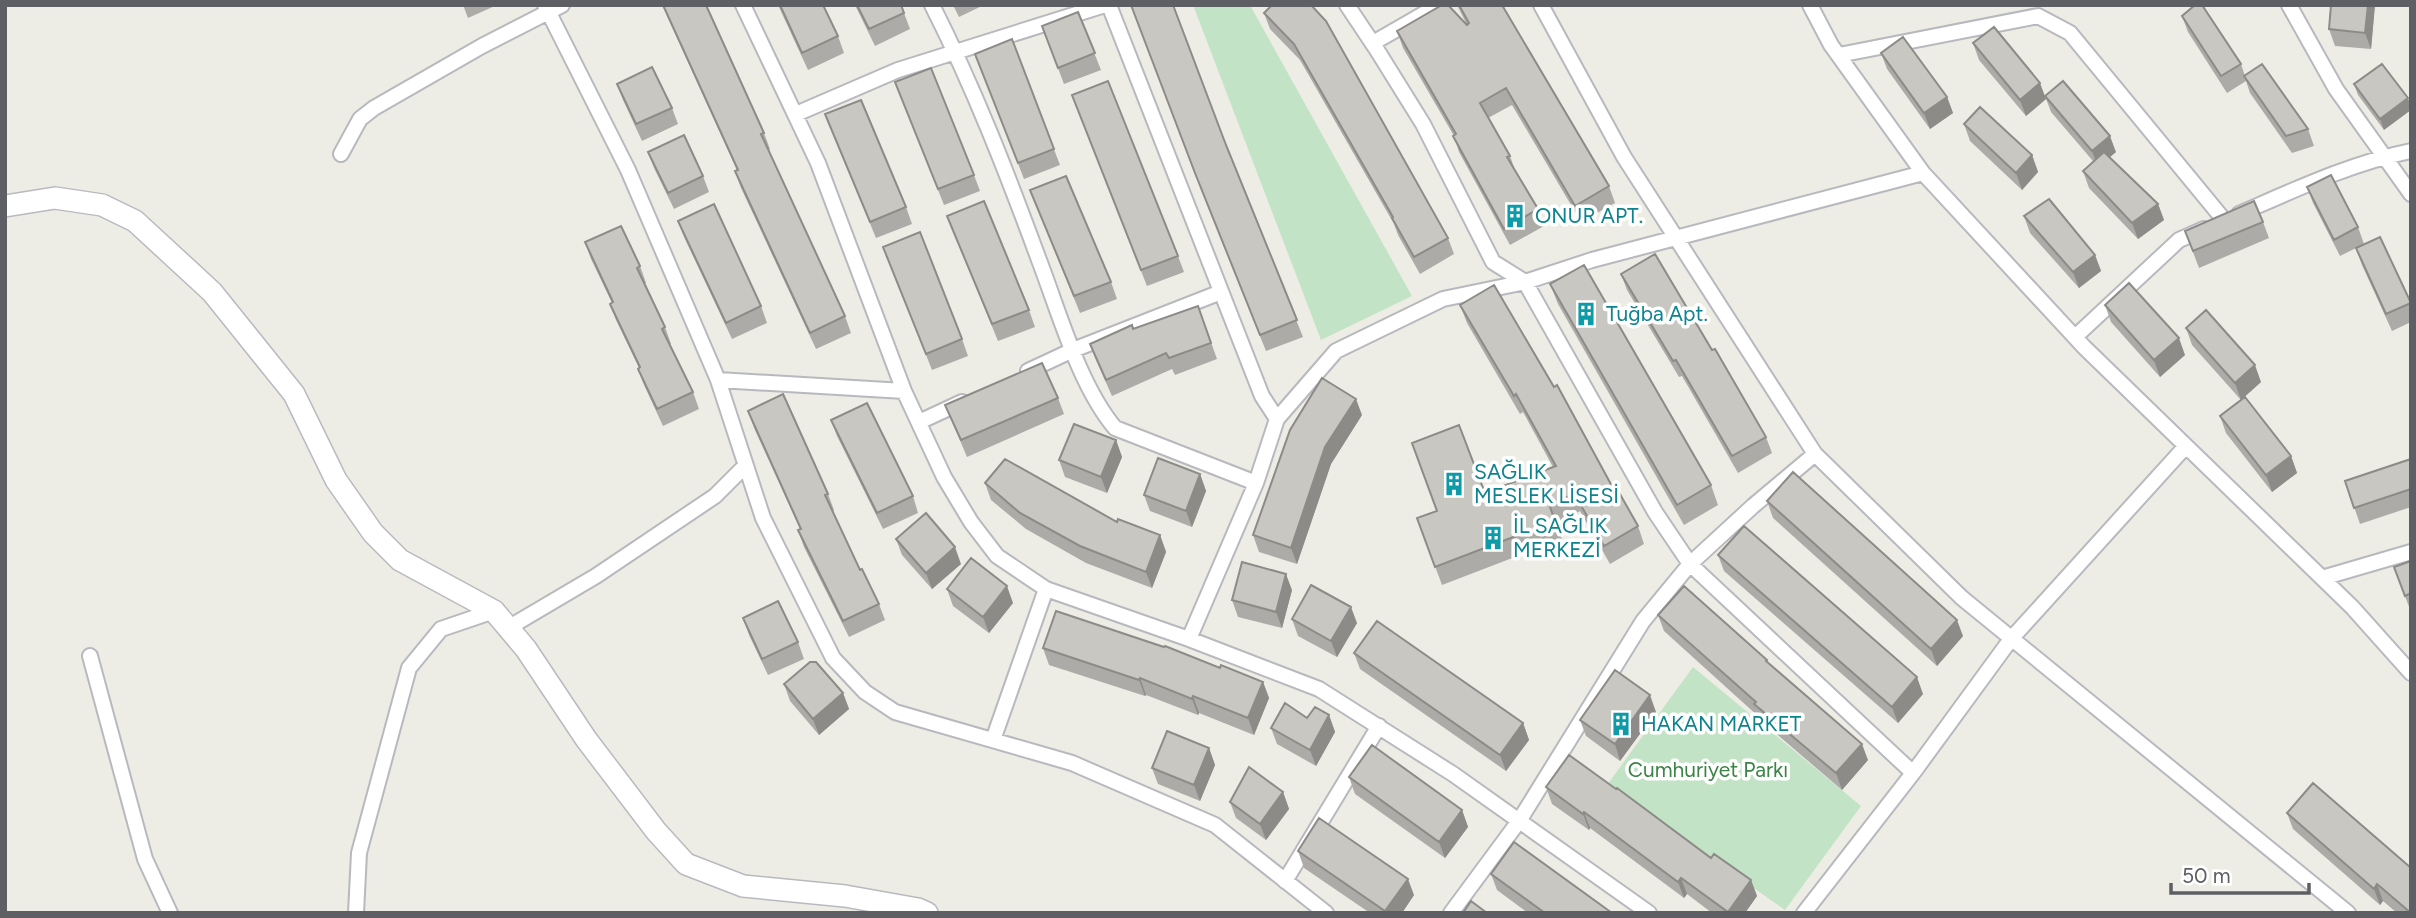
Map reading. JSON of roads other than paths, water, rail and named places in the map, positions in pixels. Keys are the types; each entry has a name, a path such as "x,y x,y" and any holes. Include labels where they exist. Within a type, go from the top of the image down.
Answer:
{"street":[{"path":"743,5 818,163 904,391 944,477 971,522 997,556 1046,589 1189,639 1319,689 1379,726 1519,821 1649,913"},
{"path":"932,5 956,51 993,138 1073,350 1102,413 1115,428 1256,483"},
{"path":"796,114 898,70 1107,5 1262,396 1277,419"},
{"path":"1347,5 1423,124 1493,262 1525,282 1655,513 1690,564 1913,773"},
{"path":"1373,43 1439,5"},
{"path":"1541,5 1624,157 1678,237 1815,454 1962,598 2339,910"},
{"path":"1811,5 1839,55 1923,173 2075,337 2352,607 2411,673"},
{"path":"2289,5 2336,89 2411,194"},
{"path":"341,153 359,119 374,108 552,7 628,170 718,380 763,517 833,657 865,692 895,712 1072,763 1215,825 1326,913"},
{"path":"1839,55 2038,16 2070,33 2224,220"},
{"path":"2075,337 2179,240 2294,190 2384,156 2411,151"},
{"path":"1189,639 1256,483 1277,419 1336,351 1443,299 1525,282 1592,260 1923,173"},
{"path":"5,206 55,198 102,205 135,221 212,292 294,394 336,480 373,533 400,560 494,611 526,649 594,749 656,831 686,864 743,886 845,896 927,913"},
{"path":"1014,378 1073,350 1221,292"},
{"path":"718,380 904,391"},
{"path":"919,422 978,394"},
{"path":"1804,913 1913,773 2011,639 2186,446"},
{"path":"1451,913 1519,821 1643,621 1690,564 1752,506 1815,454"},
{"path":"508,628 596,576 715,496 745,466"},
{"path":"2322,578 2411,552"},
{"path":"993,740 1046,589"},
{"path":"356,913 359,853 409,668 441,629 494,611"},
{"path":"90,656 145,859 170,913"},
{"path":"1285,881 1379,726"}],"place":[{"name":"ONUR APT.","path":"1515,216"},
{"name":"Tuğba Apt.","path":"1586,314"},
{"name":"SAĞLIK MESLEK LİSESİ","path":"1454,484"},
{"name":"İL SAĞLIK MERKEZİ","path":"1493,538"},
{"name":"HAKAN MARKET","path":"1621,724"}],"park label":[{"name":"Cumhuriyet Parkı","path":"1708,770"}]}
